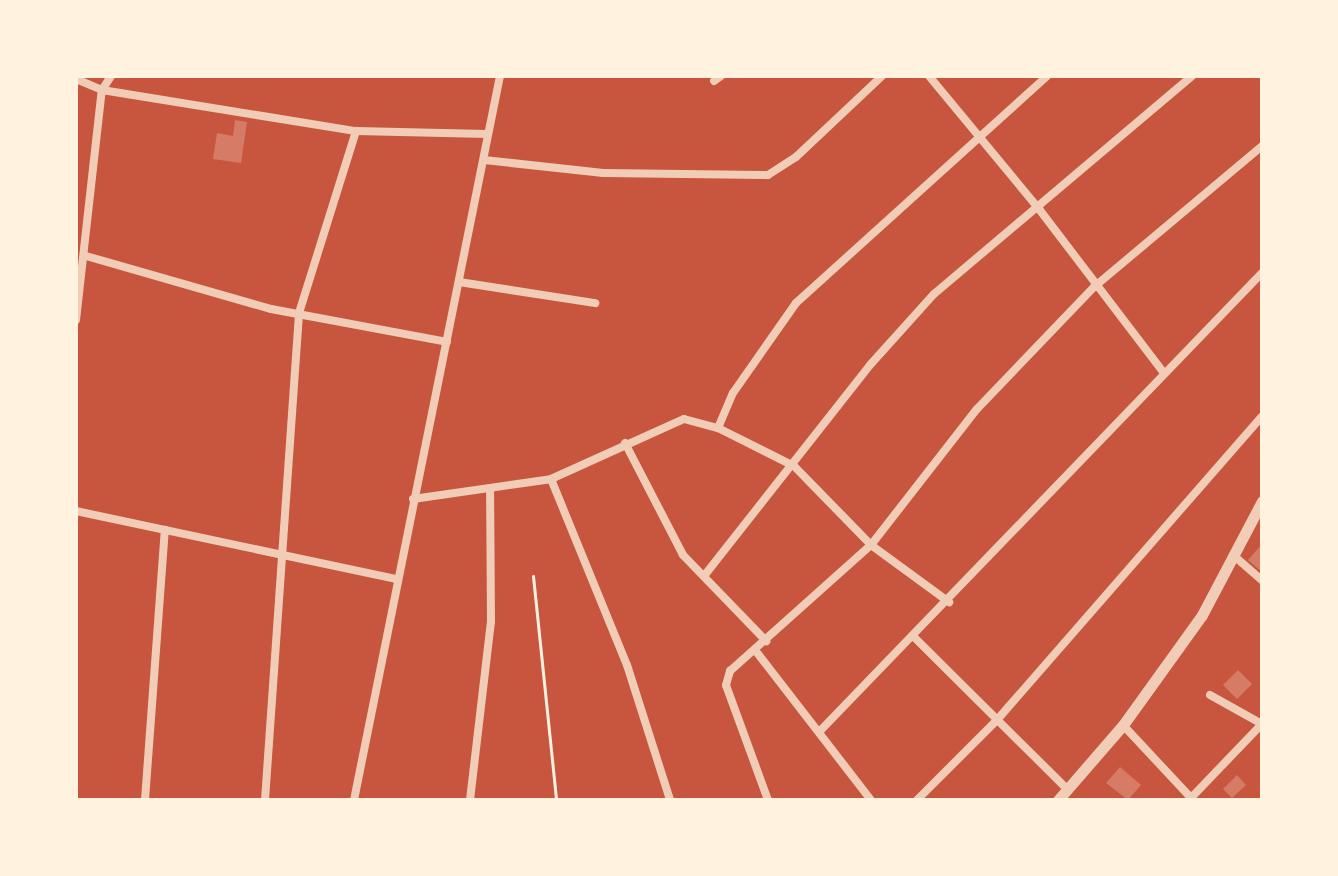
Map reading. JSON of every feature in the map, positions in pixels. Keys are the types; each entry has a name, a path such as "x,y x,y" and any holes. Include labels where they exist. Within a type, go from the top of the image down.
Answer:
{"street":[{"path":"76,320 102,90 111,76"},
{"path":"354,800 500,76"},
{"path":"484,160 603,173 768,175 796,157 882,76"},
{"path":"929,76 1039,209 1094,287 1164,373"},
{"path":"718,428 740,381 796,303 1047,76"},
{"path":"704,576 794,466 870,365 934,294 1039,209 1192,76"},
{"path":"76,79 102,90 356,131 487,134"},
{"path":"265,800 286,552 299,313 356,131"},
{"path":"768,800 726,685 730,671 871,545 977,409 1094,287 1262,146"},
{"path":"85,260 223,297 447,342"},
{"path":"820,731 949,602 1262,273"},
{"path":"459,282 595,303"},
{"path":"917,800 997,720 1262,416"},
{"path":"413,499 551,479 671,420 718,428 794,466 871,545 949,602"},
{"path":"625,443 675,543 766,641"},
{"path":"551,479 627,665 670,800"},
{"path":"470,800 491,622 490,488"},
{"path":"1058,800 1123,725 1202,615 1262,501"},
{"path":"76,511 286,552 397,579"},
{"path":"145,800 165,530"},
{"path":"1233,555 1262,580"},
{"path":"913,636 1068,790"},
{"path":"755,650 871,800"},
{"path":"1123,725 1191,799 1262,724 1210,695"}],"path":[{"path":"533,576 556,800"}],"building":[{"path":"235,120 247,122 241,163 213,159 217,133 233,136"},
{"path":"1262,544 1262,572 1248,560"},
{"path":"1238,670 1252,684 1237,699 1223,685"},
{"path":"1120,767 1141,785 1128,800 1106,783"},
{"path":"1237,775 1246,785 1232,798 1223,789"}]}
